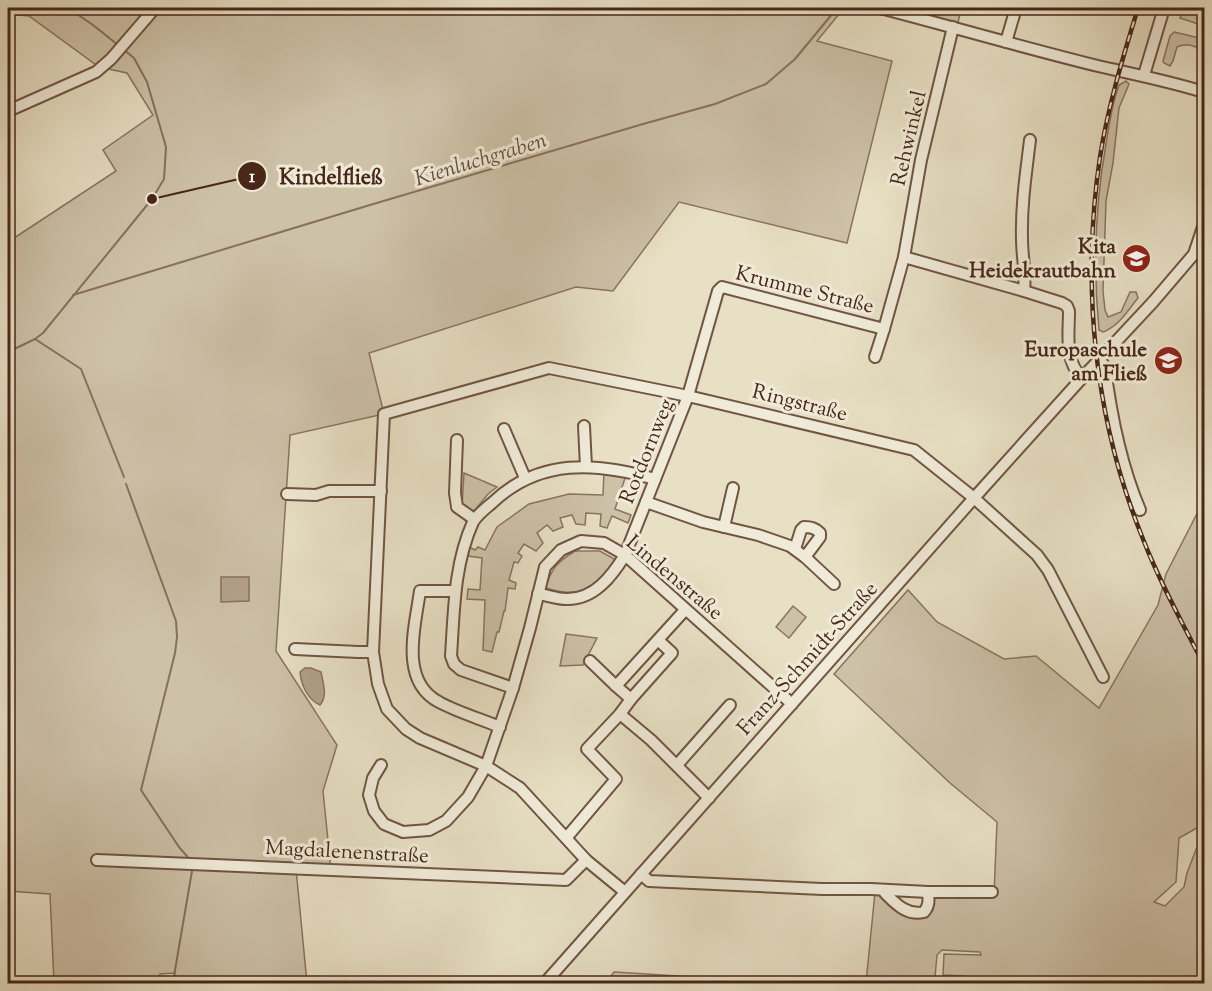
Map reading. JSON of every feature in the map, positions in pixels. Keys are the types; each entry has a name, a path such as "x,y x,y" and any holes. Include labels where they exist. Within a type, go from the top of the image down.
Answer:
{"street":[{"path":"8,111 96,72 111,59 155,8"},
{"path":"880,8 1204,92"},
{"path":"1006,42 1016,8"},
{"path":"1144,75 1164,8"},
{"name":"Rehwinkel","path":"904,257 921,160 952,27"},
{"path":"1024,291 1022,208 1030,140"},
{"name":"Franz-Schmidt-Straße","path":"544,984 974,498 1153,302 1194,254 1204,224"},
{"path":"904,257 1024,291 1067,306 1070,311 1070,358 1076,373 1082,378"},
{"name":"Krumme Straße","path":"875,357 904,257"},
{"name":"Krumme Straße","path":"688,396 718,291 722,287 884,329"},
{"path":"1100,360 1105,367 1117,436 1140,510"},
{"name":"Ringstraße","path":"381,491 384,414 549,368 688,396 915,450 974,498 1037,555 1048,570 1103,677"},
{"name":"Rotdornweg","path":"538,594 567,599 588,594 613,574 625,555 688,396"},
{"path":"584,426 586,467"},
{"path":"504,429 525,478"},
{"path":"457,440 455,493 457,507 474,519"},
{"path":"513,688 461,670 454,664 451,656 455,591 462,554 474,519 499,496 525,478 564,468 586,467 630,472 655,479"},
{"path":"724,527 733,488"},
{"path":"287,494 316,495 329,491 381,491 373,652 378,684 387,709 406,729 420,738 486,766 520,788 586,860 625,892"},
{"path":"646,502 703,522 758,535 790,546 834,584"},
{"path":"795,549 804,527 817,530 820,537 805,557"},
{"name":"Lindenstraße","path":"381,765 373,778 369,795 374,811 384,824 403,832 429,830 446,820 468,797 486,766 513,688 544,567 561,550 581,541 604,543 625,555 792,704"},
{"path":"455,591 420,591 412,663 417,678 426,692 438,702 500,727"},
{"path":"616,686 685,610"},
{"path":"567,837 616,779 587,749 672,653 658,640"},
{"path":"295,650 373,652"},
{"path":"590,661 631,699"},
{"path":"676,765 730,705"},
{"path":"620,714 709,798"},
{"name":"Magdalenenstraße","path":"97,860 566,880 586,860"},
{"path":"641,874 649,881 813,889 992,892"},
{"path":"884,890 904,910 916,914 924,912 927,908 928,892"}],"shaded area":[{"path":"8,8 844,8 817,41 892,61 847,243 679,202 613,291 576,287 369,353 384,414 290,435 276,651 337,745 323,791 331,870 296,869 307,983 174,983 175,973 160,974 159,983 54,983 50,894 8,891 8,242 116,171 103,150 153,115 127,73 99,67 29,16 8,14"},
{"path":"889,8 961,8 958,23"},
{"path":"1183,8 1204,8 1204,26 1180,18"},
{"path":"1174,32 1204,39 1204,50 1184,45 1177,47 1170,66 1164,63 1170,36"},
{"path":"1126,81 1129,84 1119,108 1106,201 1103,291 1108,317 1121,312 1130,292 1136,292 1138,298 1118,322 1103,332 1099,330 1096,284 1099,190 1113,107 1119,85"},
{"path":"604,470 627,472 615,509 631,515 628,523 612,516 607,528 600,526 601,514 586,513 585,525 576,524 572,515 560,518 563,527 553,531 547,525 537,533 543,543 536,551 524,544 518,553 522,556 518,563 514,562 509,580 516,583 515,589 508,588 505,611 492,652 483,650 485,600 467,599 468,589 480,590 482,558 468,556 469,547 475,550 478,547 485,550 497,527 529,504 569,494 603,495"},
{"path":"464,473 497,487 474,511 462,506"},
{"path":"1204,500 1204,824 1179,838 1176,882 1154,902 1165,906 1184,887 1197,847 1204,838 1204,983 866,983 875,892 882,893 894,906 928,913 933,910 935,895 994,895 997,822 950,783 834,674 908,590 937,622 1004,659 1036,656 1099,708 1158,605 1166,574","holes":["942,950 980,952 981,955 944,954 943,975 964,976 964,980 935,977 937,955"]},
{"path":"575,551 600,551 616,560 605,578 589,588 577,592 560,592 545,588 556,566"},
{"path":"221,577 249,577 249,601 221,602"},
{"path":"793,606 806,617 789,638 776,627"},
{"path":"566,634 597,638 583,665 560,666"},
{"path":"305,668 321,672 324,694 320,705 312,700 304,687 300,672"},
{"path":"615,972 789,983 606,983"}],"waterway":[{"path":"68,8 118,45"},
{"name":"Kienluchgraben","path":"73,295 715,104 766,84 795,59 833,13"},
{"path":"8,352 43,333 152,199 164,179 166,147 147,82 134,58 123,49"},
{"path":"35,339 81,369 124,477"},
{"path":"126,484 176,621 177,637 141,790 191,861"},
{"path":"174,976 192,871"}],"railway":[{"path":"1138,8 1121,63 1103,138 1094,205 1092,302 1096,351 1113,447 1126,493 1157,571 1204,665"}],"place":[{"name":"Kindelfließ","path":"152,199"},
{"name":"Kita Heidekrautbahn","path":"1137,258"},
{"name":"Europaschule am Fließ","path":"1168,361"}]}
